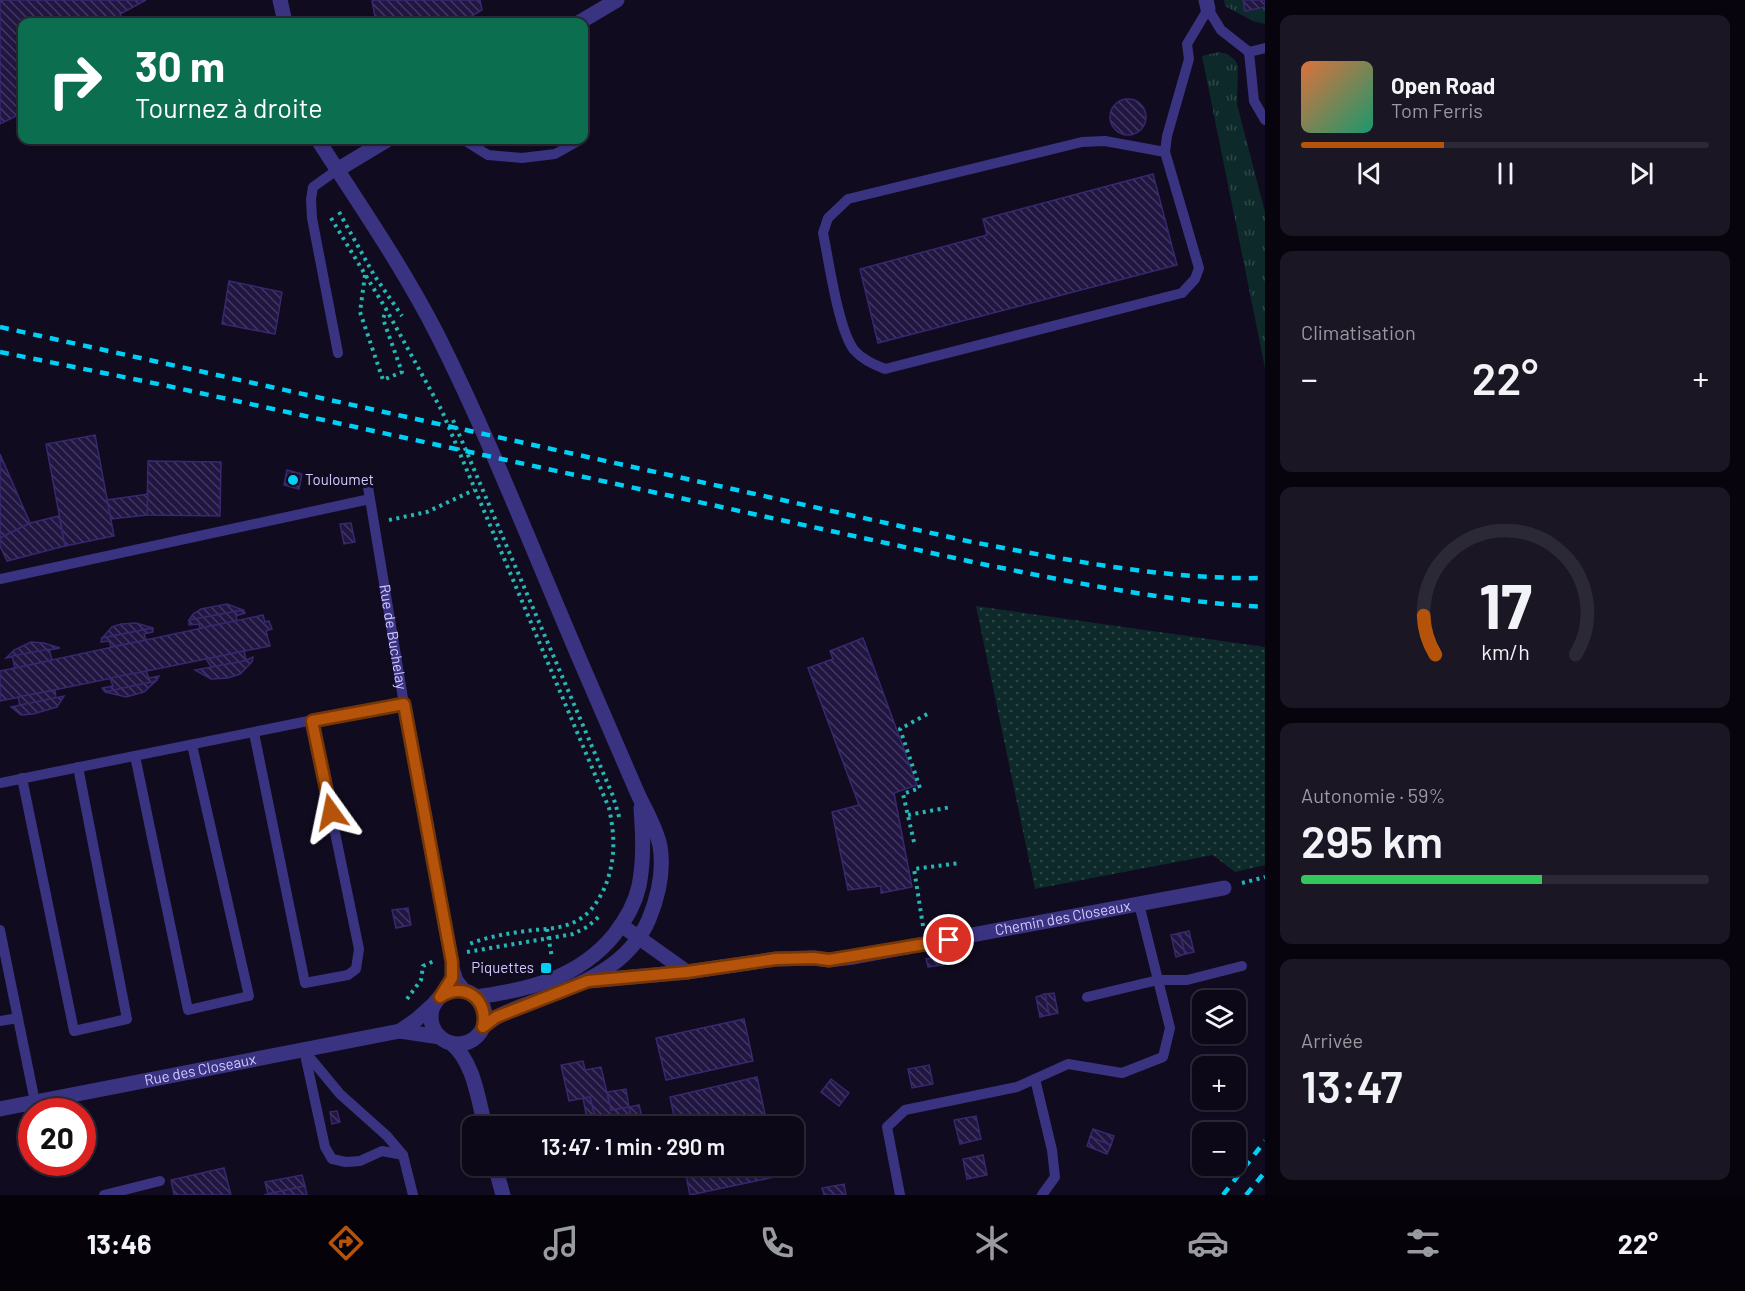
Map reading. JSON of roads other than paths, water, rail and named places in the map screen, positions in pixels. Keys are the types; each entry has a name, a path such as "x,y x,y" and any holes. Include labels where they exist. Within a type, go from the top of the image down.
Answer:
{"street":[{"path":"280,0 284,18"},
{"path":"587,18 617,0"},
{"path":"321,144 388,248 438,336 500,472 640,800 656,830 660,847 661,864 656,896 648,922 639,936 607,970 588,981 504,1014 470,1041 457,1044 445,1040"},
{"path":"337,170 380,144"},
{"path":"483,1116 464,1055 432,1026 433,1007 438,999 452,991 473,996 519,990 557,979 591,958 605,945 621,925 638,888 644,847 640,800"},
{"name":"Chemin des Closeaux","path":"588,981 687,972 776,959 829,960 1224,888"},
{"path":"621,925 687,972"},
{"path":"473,996 483,1008 481,1030 474,1046 475,1085"},
{"name":"Rue des Closeaux","path":"400,1031 416,1020 438,999"},
{"name":"Rue des Closeaux","path":"56,1098 400,1031 445,1040"},
{"name":"Rue des Closeaux","path":"0,1109 18,1105"},
{"path":"498,1176 503,1195"}],"lane":[{"path":"1207,5 1221,30 1249,52 1254,101 1265,120"},
{"path":"1165,152 1105,141 1083,142 848,199 828,218 823,233 844,330 853,349 866,361 885,369 1182,293 1194,279 1199,268 1165,152 1167,136 1189,59 1187,44 1207,5"},
{"path":"1249,52 1265,48"},
{"path":"470,144 488,155 522,158 555,154 573,144"},
{"path":"337,170 313,187 311,207 338,353"},
{"name":"Rue de Buchelay","path":"0,579 369,493 404,704 451,958 452,978 438,999"},
{"path":"0,783 404,704"},
{"path":"254,732 305,983 348,975 356,969 359,948 312,721"},
{"path":"135,756 188,1010 249,996 192,745"},
{"path":"22,778 74,1031 128,1019 78,767"},
{"path":"900,1195 887,1126 905,1110 1017,1087 1068,1064 1122,1073 1163,1057 1170,1028 1139,904"},
{"path":"0,930 34,1098"},
{"name":"Rue de Buchelay","path":"451,958 458,979 473,996"},
{"path":"1087,997 1158,980 1187,980 1242,966"},
{"path":"0,1022 18,1018"},
{"path":"304,1050 325,1147 332,1159 346,1162 360,1161 382,1151 403,1155"},
{"path":"304,1050 340,1094 387,1136 403,1155 413,1195"},
{"path":"1035,1079 1052,1150 1055,1177 1042,1195"},
{"path":"104,1195 160,1181"}],"railway":[{"path":"0,327 972,542 1117,568 1191,576 1265,578"},
{"path":"0,352 168,386 982,564 1158,596 1265,607"},
{"path":"1223,1195 1265,1141"},
{"path":"1246,1195 1265,1172"}],"place":[{"name":"Touloumet","path":"293,480"},
{"name":"Piquettes","path":"546,968"}]}
